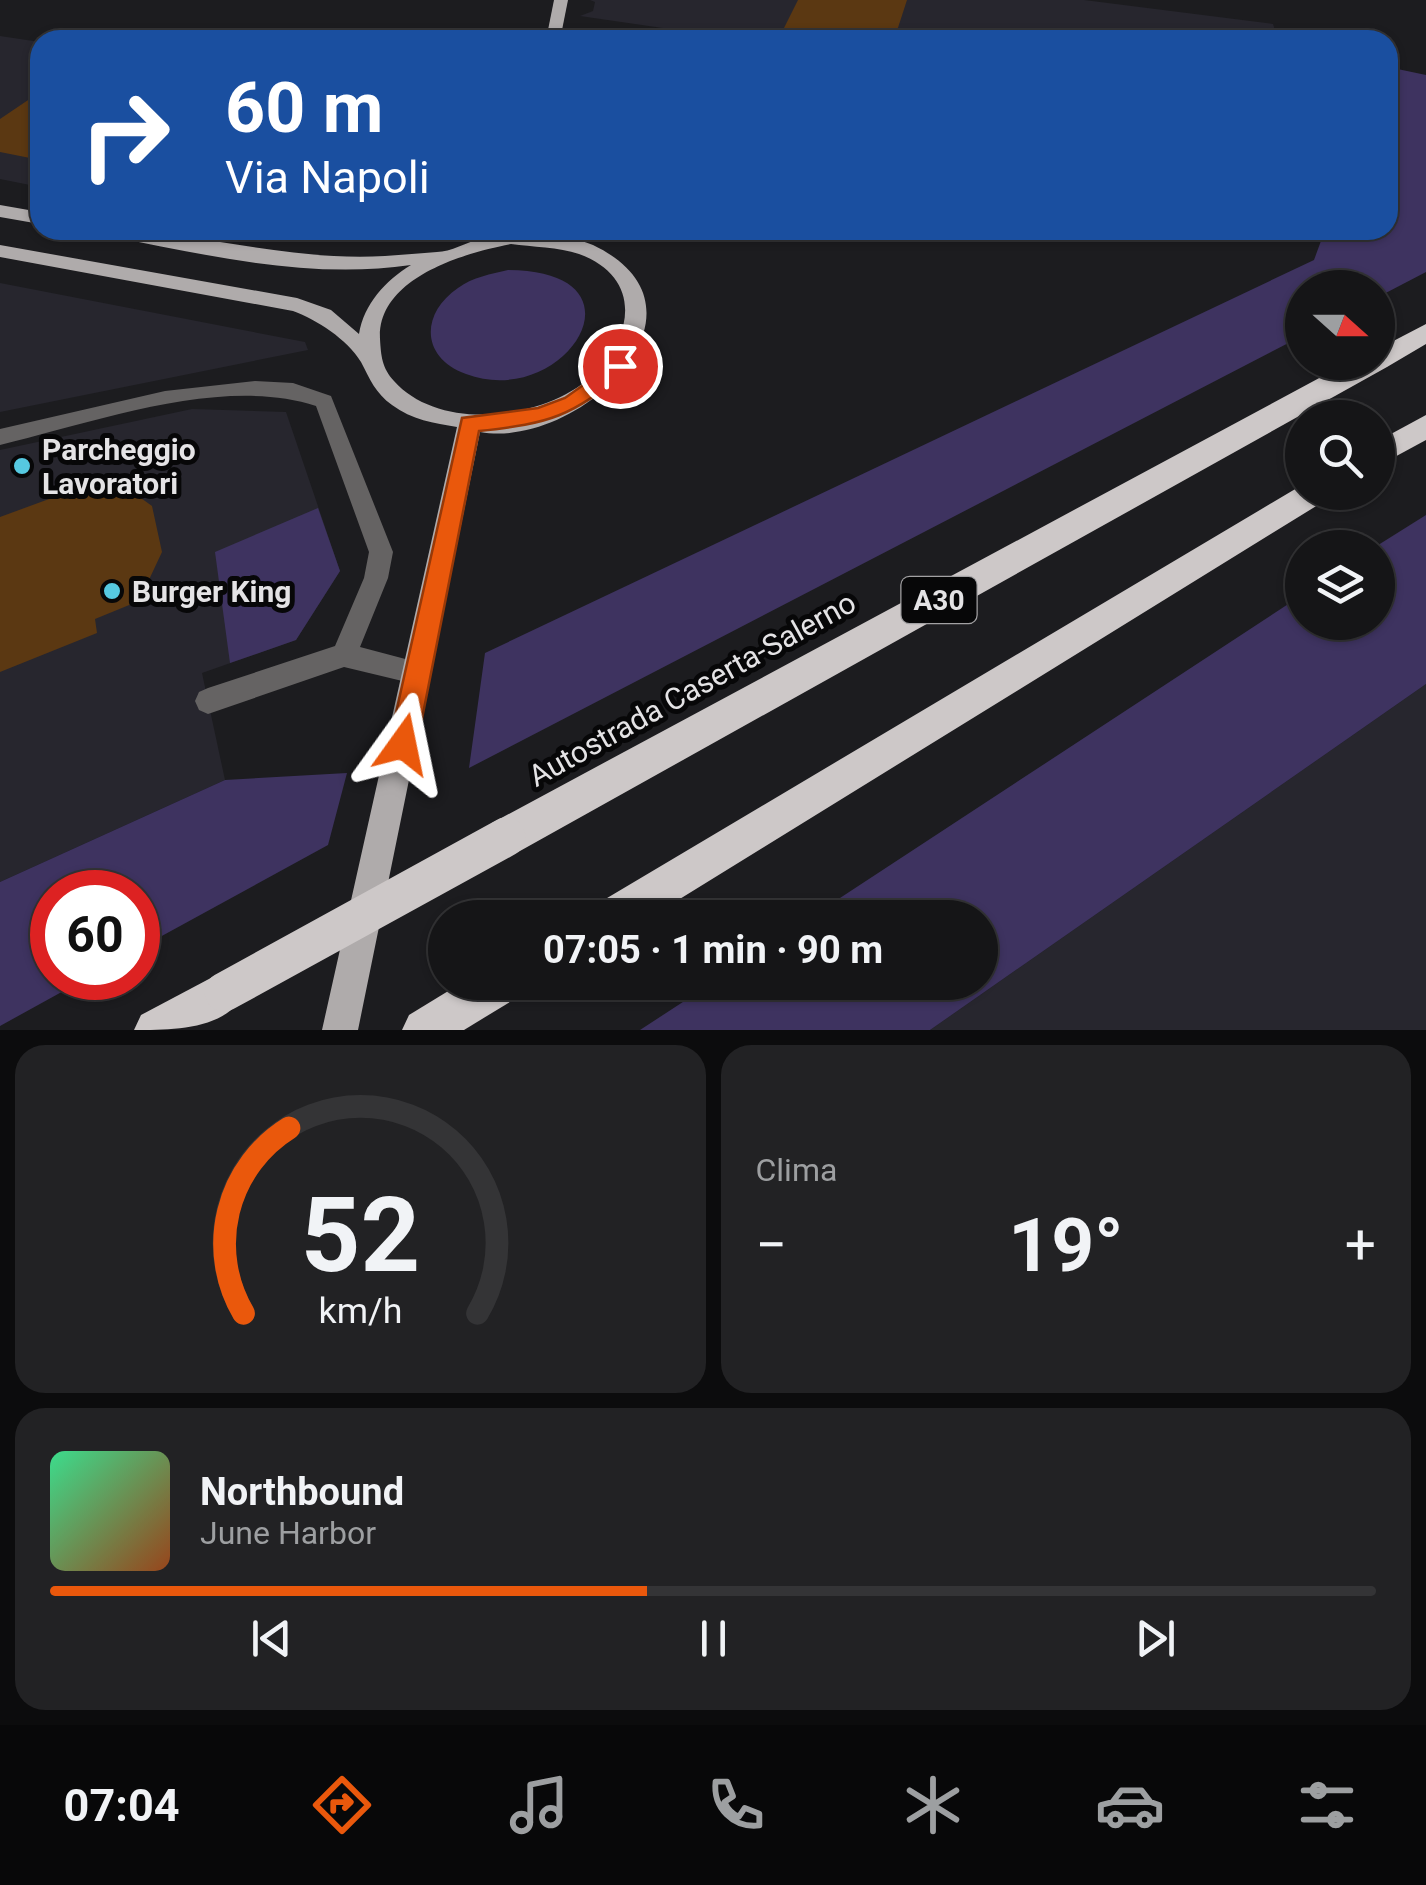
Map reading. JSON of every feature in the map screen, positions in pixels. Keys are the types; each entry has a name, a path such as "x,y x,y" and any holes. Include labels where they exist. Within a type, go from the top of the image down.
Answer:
{"highway":[{"name":"Autostrada Caserta-Salerno","path":"1395,350 1426,333"},
{"name":"Autostrada Caserta-Salerno","path":"156,1030 1340,380"},
{"path":"1395,445 1426,426"},
{"path":"641,900 1286,510"},
{"path":"424,1030 474,1000"}],"main road":[{"path":"555,30 562,0"},
{"path":"0,211 30,216"},
{"path":"171,240 336,266 390,263 491,240"},
{"path":"450,252 426,263 387,296 372,325 370,356 377,376 412,408 470,424 505,423 572,404 620,366 634,344 639,321 637,300 628,281 612,264 568,243 549,240"},
{"path":"0,251 297,305 324,315 370,356"},
{"path":"340,1030 470,424"}],"lane":[{"path":"0,437 252,386 306,392 324,401 381,552 376,578 344,655"},
{"path":"208,700 344,655 418,673"}],"shaded area":[{"path":"590,0 1084,0 1273,24 1275,30 676,30 580,16 593,11 595,2"},
{"path":"0,36 30,40 30,185 0,179"},
{"path":"1398,69 1426,75 1426,272 1395,288 1395,270 1293,270 1314,260 1321,240 1398,240"},
{"path":"508,270 552,276 577,292 585,313 579,336 561,358 535,373 502,380 466,374 451,367 440,357 431,335 437,310 464,284"},
{"path":"1285,274 1285,345 469,768 485,653"},
{"path":"0,283 305,342 308,350 0,412"},
{"path":"192,409 286,412 340,571 296,640 202,673 225,780 0,882 0,450"},
{"path":"318,508 340,571 296,640 230,663 215,552"},
{"path":"1426,515 1426,684 998,983 998,900 837,900 1285,606 1285,640 1395,640 1395,534"},
{"path":"1426,684 1426,1030 930,1030 973,1000 998,1000 998,983"},
{"path":"347,773 328,845 160,937 160,870 30,870 30,1000 47,1000 0,1026 0,882 225,780"},
{"path":"686,1000 973,1000 930,1030 640,1030"}],"building":[{"path":"798,0 907,0 897,30 784,28"},
{"path":"30,99 30,158 0,152 0,119"},
{"path":"120,483 152,506 162,552 139,601 95,619 97,633 0,672 0,517 79,488 80,497"}],"place":[{"name":"Parcheggio Lavoratori","path":"22,466"},
{"name":"Burger King","path":"112,591"}],"route":[{"path":"403,744 470,424 505,423 572,404 600,386 620,366"}]}
